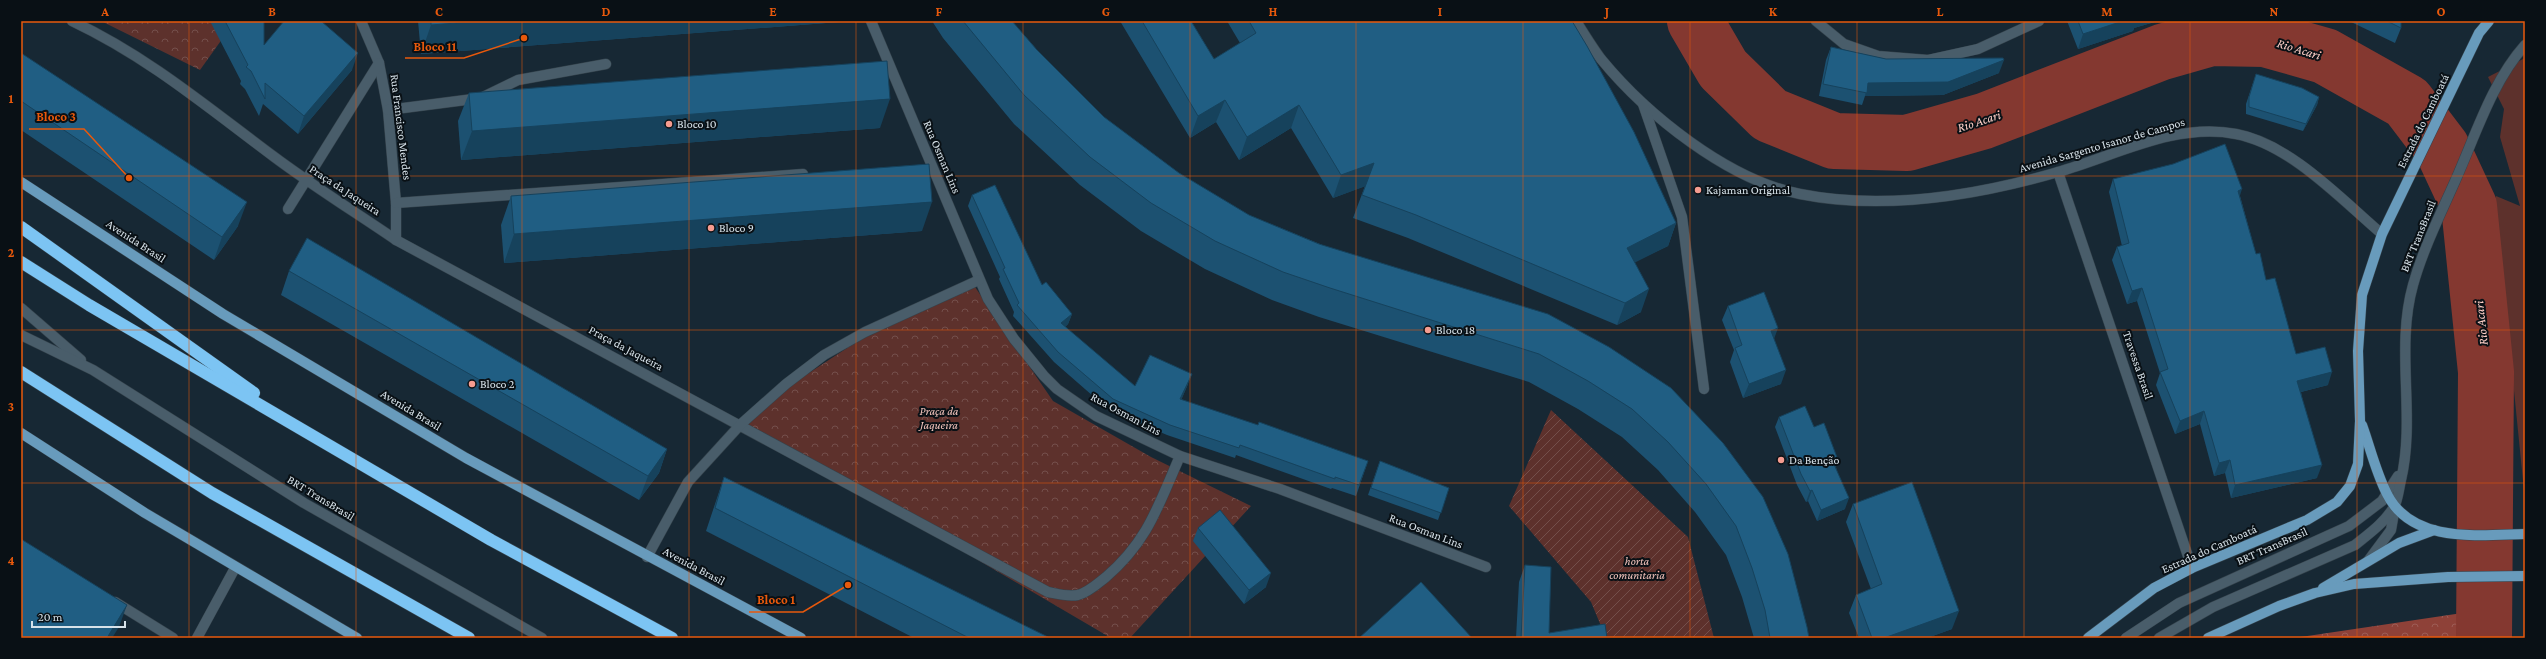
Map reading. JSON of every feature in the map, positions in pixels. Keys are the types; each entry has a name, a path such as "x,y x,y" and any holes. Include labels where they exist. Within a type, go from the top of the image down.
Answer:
{"highway":[{"path":"21,227 314,435"},
{"path":"21,262 89,305 314,435 491,540 672,638"},
{"path":"21,372 212,492 469,638"}],"main road":[{"name":"Estrada do Camboatá","path":"2382,234 2479,33 2489,21"},
{"name":"Avenida Brasil","path":"21,182 223,314 466,458 647,557 801,638"},
{"path":"2382,234 2362,295 2358,351 2360,421 2387,494 2395,506 2407,518 2434,530 2450,534 2525,534"},
{"name":"Estrada do Camboatá","path":"2088,638 2154,588 2192,568 2307,520 2337,502 2350,486 2358,464 2360,421"},
{"path":"21,434 235,568 357,638"},
{"path":"2315,593 2399,543 2434,530"},
{"path":"2208,638 2238,622 2315,593 2354,584 2448,576 2525,576"}],"street":[{"name":"Praça da Jaqueira","path":"72,21 152,66 194,94 306,180 396,240 741,424 1048,592 1066,596 1079,595 1092,588 1134,549 1148,531 1180,456"},
{"name":"Rua Francisco Mendes","path":"361,21 379,63 388,110 396,203 396,240"},
{"name":"Rua Osman Lins","path":"871,21 927,165 978,280 988,299 1014,339 1057,389 1096,416 1180,456 1280,489 1486,567"},
{"name":"Avenida Sargento Isanor de Campos","path":"1576,21 1601,58 1642,104 1694,144 1746,176 1798,194 1858,202 1921,200 1988,189 2058,172 2176,135 2217,131 2257,139 2283,154 2382,234"},
{"path":"1816,21 1844,44 1878,56 1928,60 1978,49 2039,21"},
{"name":"BRT TransBrasil","path":"2158,638 2213,607 2355,545 2374,530 2395,506 2406,456 2408,428 2406,409 2406,326 2412,285 2482,120 2504,73 2525,45"},
{"path":"288,209 379,63"},
{"path":"388,110 481,98 518,80 606,64"},
{"path":"1642,104 1682,217 1704,389"},
{"name":"Travessa Brasil","path":"2058,172 2192,568"},
{"path":"396,203 811,173"},
{"path":"647,557 688,482 741,424 786,384 824,355 865,332 978,280"},
{"name":"BRT TransBrasil","path":"21,308 93,370"},
{"name":"BRT TransBrasil","path":"21,335 93,370 304,503 542,638"},
{"name":"BRT TransBrasil","path":"2126,638 2179,603 2349,526 2382,501 2406,456"},
{"path":"2368,561 2391,530 2395,506"},
{"path":"197,638 235,568"},
{"path":"107,597 173,638"}],"green space":[{"path":"101,21 235,21 200,70"},
{"path":"2525,58 2525,501 2498,230 2492,206 2496,196 2520,206 2500,137 2504,109 2488,77"},
{"name":"Praça da Jaqueira","path":"975,287 1053,401 1151,457 1251,506 1130,638 1111,638 744,423 789,386 867,335"},
{"name":"horta comunitaria","path":"1551,410 1688,537 1714,638 1606,638 1591,602 1509,506"},
{"path":"2469,612 2470,638 2294,638"}],"building":[{"path":"225,21 264,21 264,45 284,21 321,21 358,53 304,116 265,83 265,99 251,71 246,67 248,65"},
{"path":"431,21 482,21 431,25"},
{"path":"963,21 1012,21 1037,50 1104,117 1179,173 1249,215 1319,244 1548,314 1609,347 1671,388 1723,443 1763,497 1788,554 1809,638 1770,638 1765,610 1752,568 1736,526 1706,484 1668,442 1632,409 1588,381 1539,354 1283,272 1215,241 1151,203 1090,157 1024,95"},
{"path":"1142,21 1191,21 1214,59 1256,33 1249,21 1572,21 1634,132 1676,223 1627,248 1649,289 1625,303 1416,215 1362,195 1374,163 1341,175 1299,105 1247,137 1225,100 1198,116"},
{"path":"2078,21 2123,21 2083,34"},
{"path":"2387,21 2401,21 2401,28"},
{"path":"1831,47 1886,59 2003,58 2004,60 1948,82 1868,83 1867,93 1823,84"},
{"path":"21,53 247,202 222,237 21,101"},
{"path":"887,61 890,99 472,131 469,93"},
{"path":"2256,74 2302,88 2319,97 2306,124 2249,107 2249,97"},
{"path":"2225,144 2242,189 2238,191 2256,254 2260,253 2266,280 2275,278 2296,354 2325,347 2332,372 2297,381 2322,465 2235,485 2230,460 2219,463 2204,411 2180,421 2160,372 2168,369 2142,288 2132,291 2117,247 2129,243 2113,179 2173,164"},
{"path":"929,164 932,202 514,234 511,196"},
{"path":"995,185 1042,285 1046,282 1072,314 1061,323 1135,386 1150,355 1192,374 1180,399 1258,425 1259,422 1368,461 1359,485 1335,477 1335,479 1240,445 1239,448 1170,425 1113,399 1058,352 1017,305 1019,303 1003,269 1005,268 972,195"},
{"path":"307,238 667,449 648,476 289,271"},
{"path":"1764,292 1778,328 1771,331 1786,370 1749,384 1735,348 1742,345 1728,306"},
{"path":"1805,406 1814,427 1824,423 1838,460 1833,462 1849,498 1821,510 1812,490 1810,491 1801,474 1779,417"},
{"path":"1380,461 1449,488 1441,513 1371,488"},
{"path":"724,477 1050,638 969,638 715,508"},
{"path":"1912,482 1959,611 1884,638 1872,638 1856,595 1882,584 1853,504"},
{"path":"1220,510 1271,573 1249,590 1198,528"},
{"path":"21,539 127,605 107,638 21,638"},
{"path":"1525,565 1551,567 1549,633 1605,624 1607,638 1521,638"},
{"path":"1421,582 1472,638 1359,638"}],"waterway":[{"name":"Rio Acari","path":"1695,21 1723,69 1770,115 1834,141 1907,143 1984,121 2162,52 2211,38 2265,39 2325,56 2407,102 2442,148 2469,206 2486,372 2484,638"}],"place":[{"name":"Bloco 11","path":"524,38"},
{"name":"Bloco 10","path":"669,124"},
{"name":"Bloco 3","path":"129,178"},
{"name":"Kajaman Original","path":"1698,190"},
{"name":"Bloco 9","path":"711,228"},
{"name":"Bloco 18","path":"1428,330"},
{"name":"Bloco 2","path":"472,384"},
{"name":"Da Benção","path":"1781,460"},
{"name":"Bloco 1","path":"848,585"}]}
